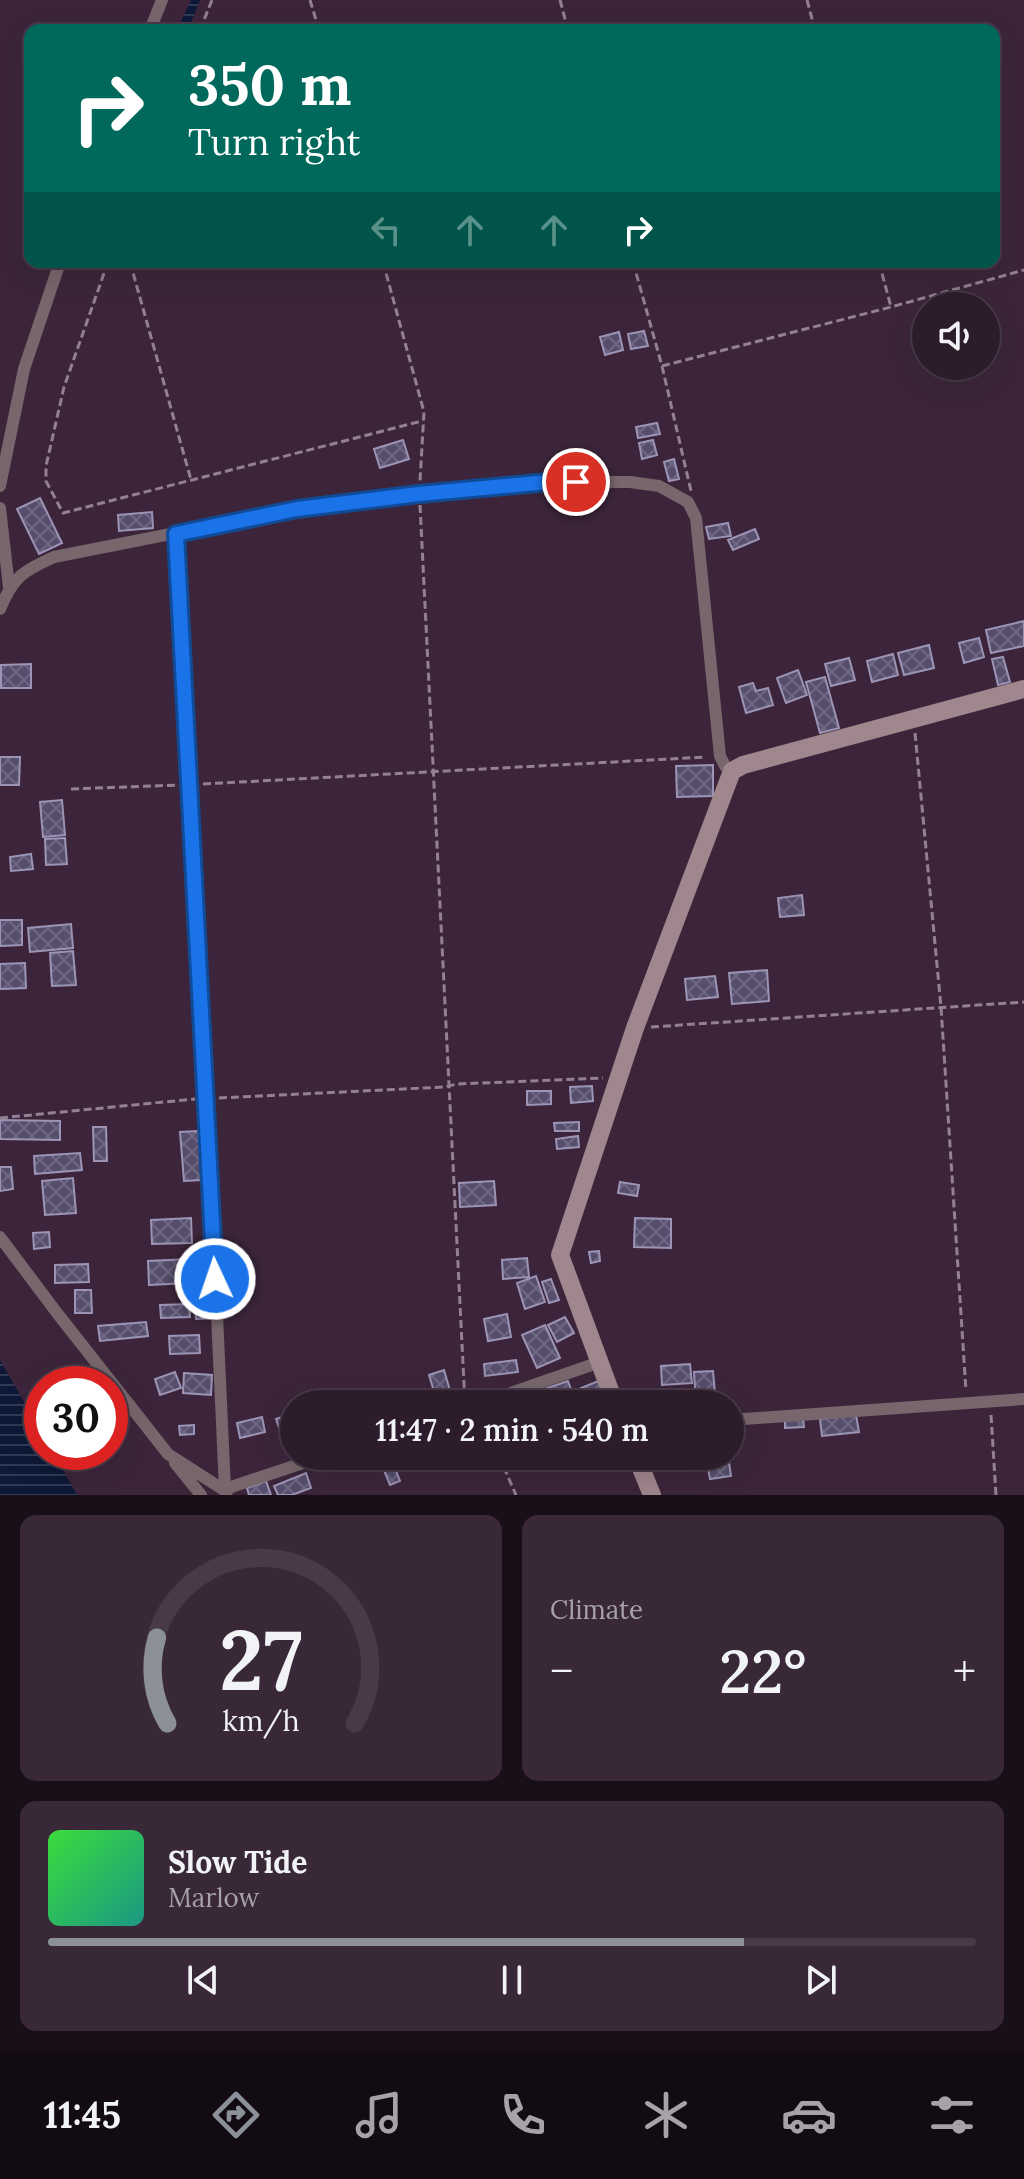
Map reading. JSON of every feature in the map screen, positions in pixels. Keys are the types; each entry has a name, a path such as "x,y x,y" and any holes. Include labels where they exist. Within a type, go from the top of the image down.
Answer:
{"street":[{"path":"152,24 162,0"},
{"path":"0,486 24,369 58,268"},
{"path":"0,609 9,587 28,569 54,557 297,509 548,482 630,482 659,486 688,502 696,518 720,756 732,771"},
{"path":"0,508 9,587"},
{"path":"176,534 227,1492"},
{"path":"610,1390 560,1255 635,1028 732,771 743,765 1024,689"},
{"path":"0,1237 201,1495"},
{"path":"519,1390 600,1362"},
{"path":"744,1419 1024,1399"},
{"path":"168,1454 227,1492"},
{"path":"227,1492 286,1470"},
{"path":"642,1470 652,1495"}],"path":[{"path":"202,24 212,0"},
{"path":"310,0 317,24"},
{"path":"560,0 566,24"},
{"path":"807,0 813,24"},
{"path":"106,268 64,387 46,466 46,481 63,513 424,420"},
{"path":"132,268 191,480"},
{"path":"385,268 424,412 419,494 464,1390"},
{"path":"635,268 690,486 688,502"},
{"path":"881,268 891,307"},
{"path":"662,366 1024,270"},
{"path":"913,719 941,1007 966,1403"},
{"path":"71,789 720,756"},
{"path":"635,1028 1024,1002"},
{"path":"0,1118 207,1098 604,1078 618,1082"},
{"path":"990,1401 996,1495"},
{"path":"505,1470 516,1495"}],"water":[{"path":"191,0 200,0 190,24 180,24"},
{"path":"0,1360 24,1402 24,1470 63,1470 77,1495 0,1495"}],"building":[{"path":"644,331 648,346 631,349 628,334"},
{"path":"619,332 623,350 605,355 600,337"},
{"path":"657,423 660,434 638,438 636,427"},
{"path":"403,440 409,459 380,468 374,449"},
{"path":"653,440 657,455 642,459 639,443"},
{"path":"674,459 679,479 669,481 664,462"},
{"path":"40,498 62,543 39,554 17,509"},
{"path":"152,512 153,528 119,531 118,515"},
{"path":"728,523 731,536 709,539 706,527"},
{"path":"755,529 759,539 733,550 728,540"},
{"path":"1024,621 1024,646 991,653 986,630"},
{"path":"979,638 984,657 964,663 959,643"},
{"path":"929,645 934,668 904,675 898,653"},
{"path":"893,654 898,675 872,682 867,661"},
{"path":"1003,657 1010,682 998,685 992,659"},
{"path":"849,658 855,680 831,686 825,664"},
{"path":"31,664 31,688 1,688 1,665"},
{"path":"798,670 807,695 786,703 777,678"},
{"path":"825,677 839,728 820,733 806,682"},
{"path":"753,683 756,691 768,688 773,705 746,713 739,687"},
{"path":"0,757 20,757 19,785 0,785"},
{"path":"713,765 713,796 677,797 676,766"},
{"path":"62,800 65,835 43,837 40,802"},
{"path":"65,838 67,864 46,865 45,839"},
{"path":"31,854 33,869 11,871 10,857"},
{"path":"802,895 804,915 780,917 778,898"},
{"path":"0,920 22,920 22,945 0,946"},
{"path":"71,924 73,948 30,952 28,928"},
{"path":"73,951 76,985 52,986 50,953"},
{"path":"25,963 26,988 0,989 0,964"},
{"path":"767,970 769,1001 732,1004 729,973"},
{"path":"715,976 718,997 687,1000 685,979"},
{"path":"592,1086 593,1101 571,1103 570,1087"},
{"path":"527,1091 551,1091 551,1104 527,1105"},
{"path":"0,1120 60,1121 60,1140 0,1139"},
{"path":"579,1122 579,1131 555,1131 554,1123"},
{"path":"93,1127 106,1127 107,1161 94,1161"},
{"path":"198,1131 202,1180 184,1181 180,1132"},
{"path":"578,1136 579,1147 557,1149 556,1139"},
{"path":"80,1153 82,1170 35,1174 34,1156"},
{"path":"0,1167 11,1167 13,1189 0,1191"},
{"path":"73,1178 76,1213 45,1215 42,1181"},
{"path":"494,1181 496,1205 460,1207 459,1183"},
{"path":"620,1182 639,1185 637,1196 618,1193"},
{"path":"191,1218 192,1243 152,1244 151,1220"},
{"path":"635,1218 671,1219 671,1248 634,1247"},
{"path":"49,1232 50,1247 34,1249 33,1233"},
{"path":"599,1251 600,1261 591,1263 589,1252"},
{"path":"209,1258 211,1285 197,1287 194,1259"},
{"path":"527,1258 529,1277 503,1279 502,1260"},
{"path":"189,1259 190,1283 149,1285 148,1261"},
{"path":"88,1264 89,1282 55,1283 55,1265"},
{"path":"536,1276 545,1302 525,1309 517,1283"},
{"path":"551,1279 559,1300 549,1303 542,1282"},
{"path":"75,1290 91,1290 92,1313 75,1313"},
{"path":"189,1304 190,1317 161,1318 160,1305"},
{"path":"213,1304 214,1318 196,1319 195,1305"},
{"path":"507,1314 511,1337 488,1341 484,1319"},
{"path":"565,1317 574,1333 557,1342 548,1325"},
{"path":"146,1322 148,1336 100,1341 98,1326"},
{"path":"545,1325 560,1358 537,1368 522,1335"},
{"path":"199,1335 200,1353 170,1354 169,1336"},
{"path":"516,1360 518,1372 485,1376 484,1364"},
{"path":"690,1364 692,1383 662,1385 661,1366"},
{"path":"444,1370 450,1390 434,1390 429,1375"},
{"path":"713,1371 715,1390 695,1390 694,1372"},
{"path":"175,1372 181,1388 160,1395 155,1379"},
{"path":"184,1373 212,1375 211,1395 183,1393"},
{"path":"601,1380 605,1390 582,1390"},
{"path":"568,1381 571,1390 542,1390"},
{"path":"856,1415 859,1432 822,1436 820,1419"},
{"path":"262,1417 265,1432 240,1438 237,1423"},
{"path":"803,1418 804,1427 785,1428 785,1420"},
{"path":"194,1425 194,1434 180,1435 179,1426"},
{"path":"384,1470 396,1470 400,1481 390,1485"},
{"path":"708,1470 730,1470 731,1476 710,1479"},
{"path":"306,1473 311,1488 292,1495 278,1495 274,1486"},
{"path":"266,1481 271,1495 249,1495 247,1488"}],"route":[{"path":"215,1279 176,534 297,509 419,494 576,482"}]}
